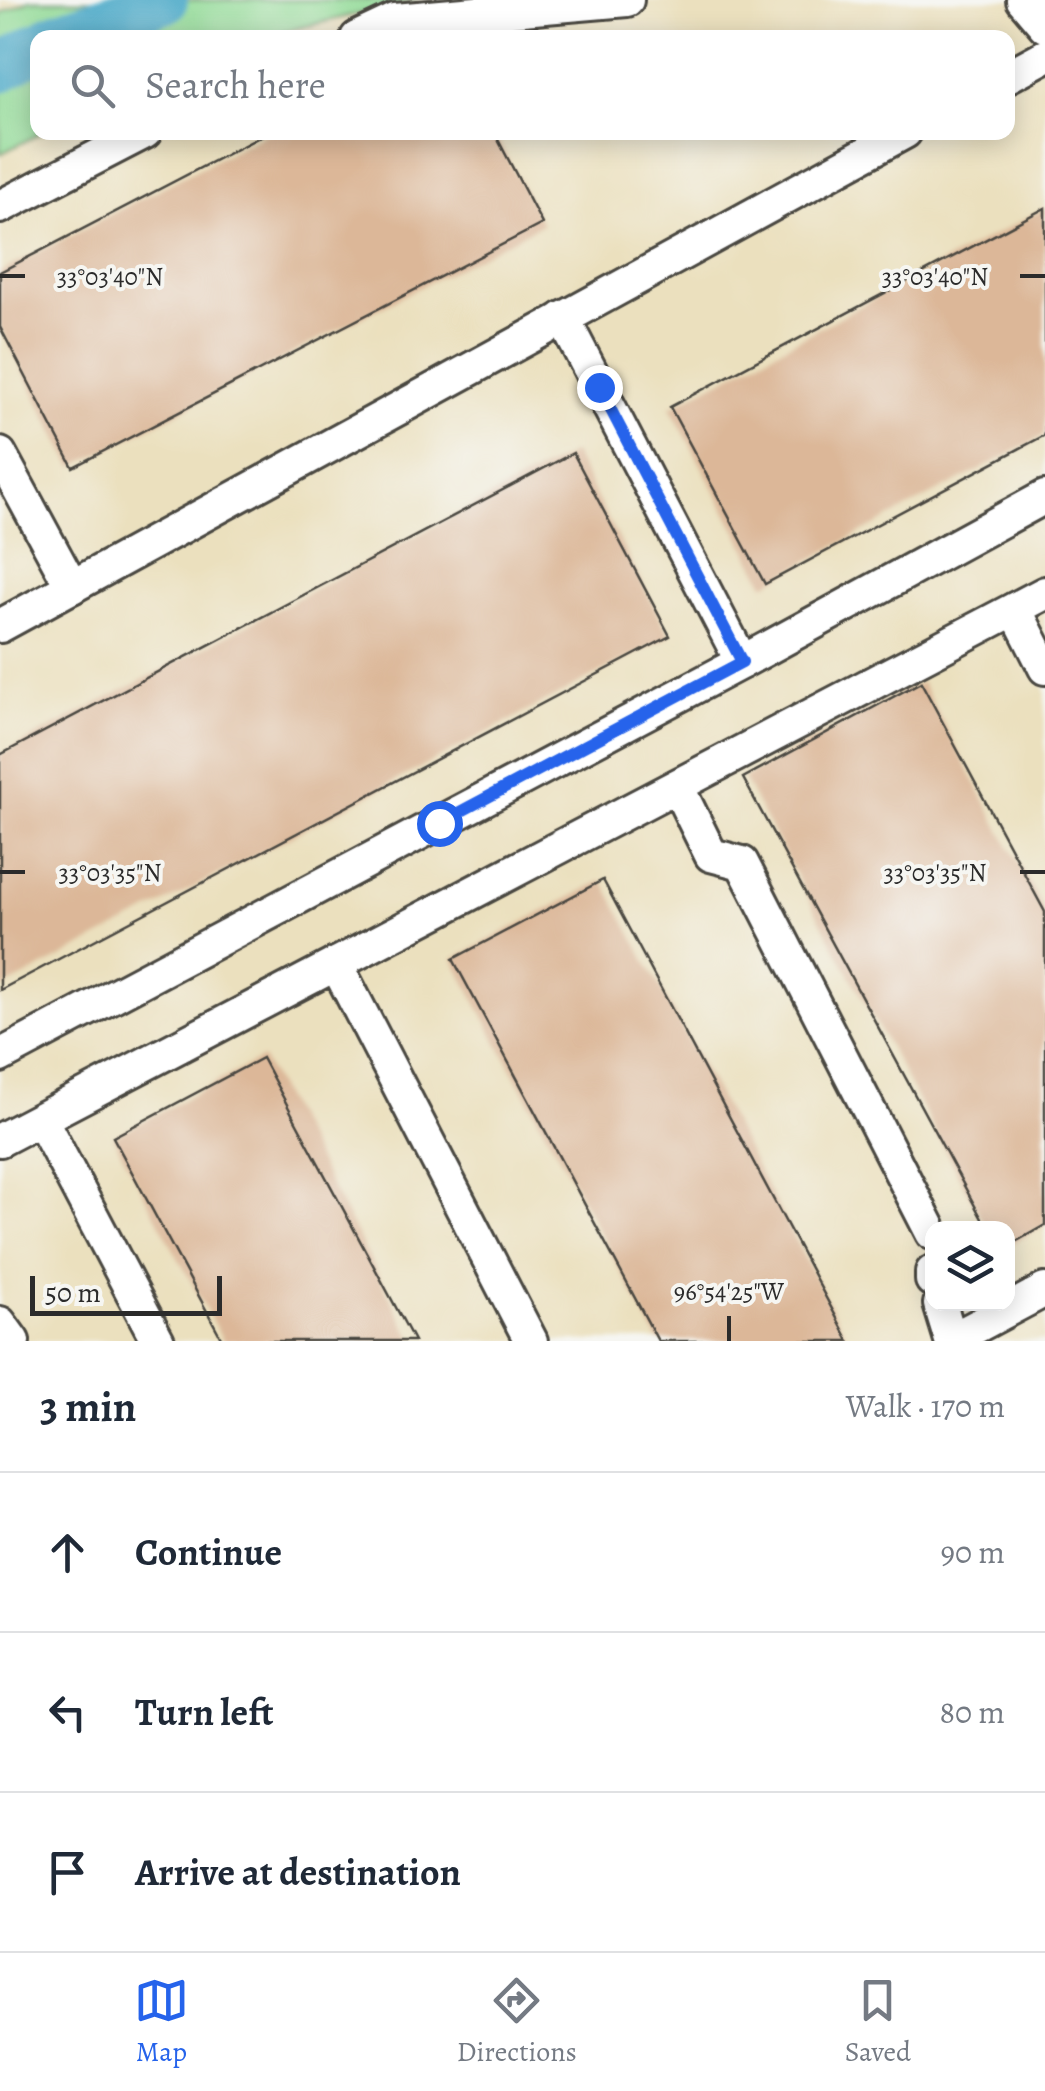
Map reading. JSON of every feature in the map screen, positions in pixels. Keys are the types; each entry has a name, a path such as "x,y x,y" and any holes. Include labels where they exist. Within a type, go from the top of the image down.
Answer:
{"street":[{"path":"373,30 395,20 627,0"},
{"path":"1023,0 1045,26"},
{"path":"1015,72 1045,56"},
{"path":"0,206 129,140"},
{"path":"0,626 889,140"},
{"path":"563,318 742,662"},
{"path":"0,454 72,586"},
{"path":"0,1056 1045,497"},
{"path":"0,1140 1045,592"},
{"path":"1015,609 1045,668"},
{"path":"677,786 712,855 742,863 925,1221"},
{"path":"336,964 531,1341"},
{"path":"41,1118 158,1341"},
{"path":"942,1311 950,1340 1045,1290"},
{"path":"0,1323 14,1341"}],"green space":[{"path":"30,0 418,0 290,30 30,30 30,139 0,154 0,14"}],"building":[{"path":"254,140 498,140 542,224 73,467 0,327 0,272"},
{"path":"1045,208 1045,435 765,584 670,407"},
{"path":"573,453 670,636 0,990 0,755"},
{"path":"921,682 1045,912 1045,1225 1015,1242 1015,1221 983,1221 743,778"},
{"path":"603,880 849,1341 658,1341 453,959"},
{"path":"262,1058 414,1341 223,1341 113,1137"}],"waterway":[{"path":"76,30 164,0"},
{"path":"0,69 30,51"}],"route":[{"path":"439,823 742,662 599,387"}]}
